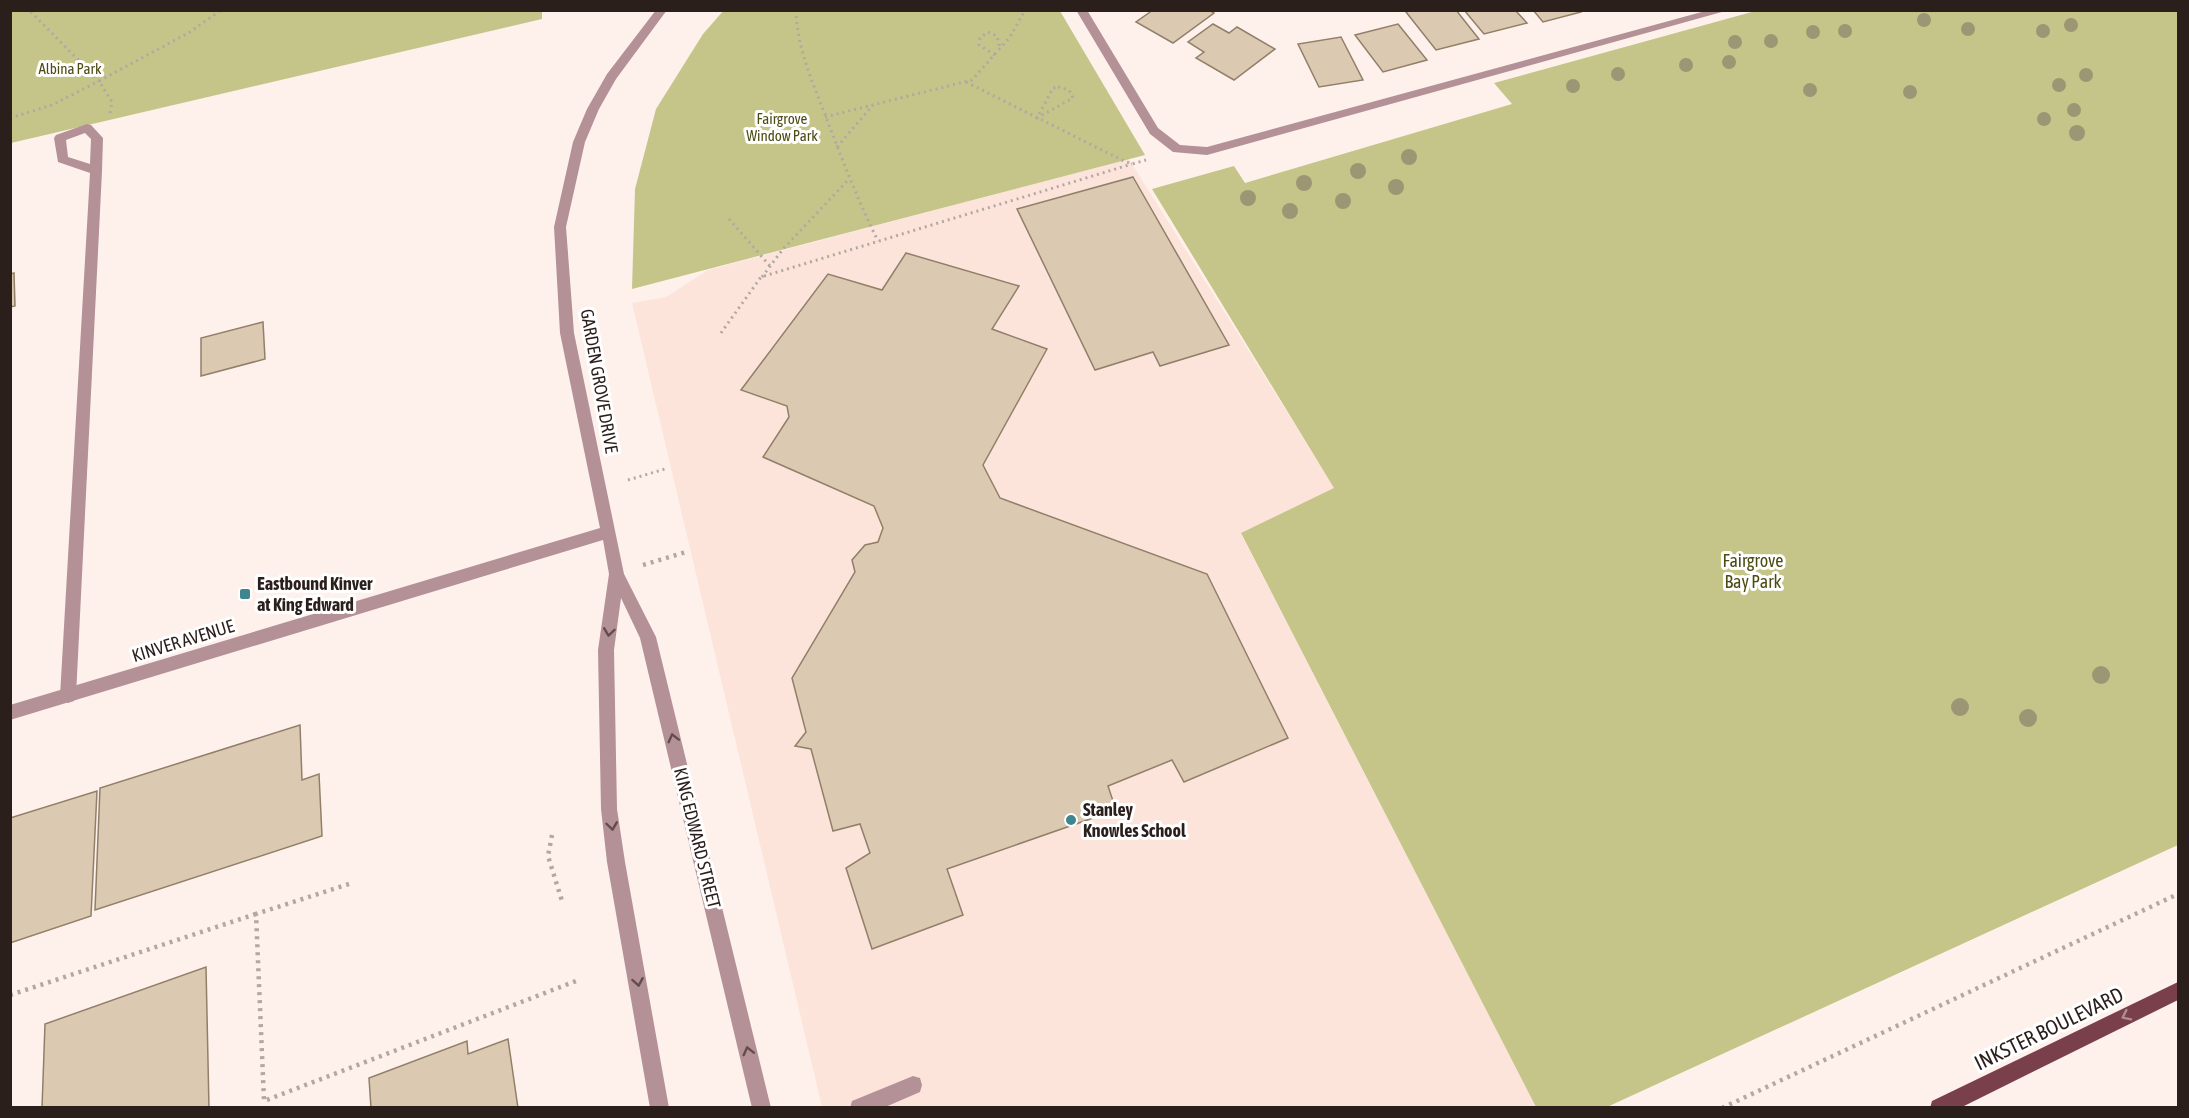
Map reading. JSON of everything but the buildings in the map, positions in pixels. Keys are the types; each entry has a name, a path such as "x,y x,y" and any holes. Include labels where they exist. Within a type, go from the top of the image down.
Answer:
{"main road":[{"name":"INKSTER BOULEVARD","path":"1939,1107 2178,991"}],"street":[{"name":"GARDEN GROVE DRIVE","path":"608,532 567,333 560,227 579,142 593,109 611,77 662,10"},
{"path":"1081,10 1154,131 1177,149 1207,151 1724,10"},
{"path":"68,696 96,171 97,138 87,128 60,138 62,159 96,171"},
{"name":"KING EDWARD STREET","path":"608,532 617,574 648,637 762,1107"},
{"name":"KINVER AVENUE","path":"10,713 608,532"},
{"name":"KING EDWARD STREET","path":"617,574 606,650 609,809 660,1107"},
{"path":"859,1107 913,1085"}],"path":[{"path":"29,10 99,81 112,102 108,127 97,138"},
{"path":"10,118 52,105 99,81 190,32 221,10"},
{"path":"796,10 795,30 825,117 849,179 878,241"},
{"path":"825,117 966,81 978,74 1010,37 1025,10"},
{"path":"994,55 979,45 980,38 988,32 996,36 1000,48"},
{"path":"966,81 1132,164"},
{"path":"1053,88 1069,90 1073,98 1037,118 1053,88"},
{"path":"837,147 873,105"},
{"path":"761,277 1177,149"},
{"path":"721,333 783,249 849,179"},
{"path":"729,219 770,266"},
{"path":"628,480 665,469"},
{"path":"617,574 686,552"},
{"path":"552,835 548,856 562,901"},
{"path":"10,995 349,885"},
{"path":"1722,1107 2178,894"},
{"path":"256,914 264,1104 576,981"}],"shaded area":[{"name":"Stanley Knowles School","path":"1129,159 1335,489 1241,534 1536,1107 822,1107 632,303 666,297 708,270"}],"green space":[{"name":"Fairgrove Window Park","path":"724,10 1060,11 1145,155 632,289 635,189 656,109 703,34"},
{"name":"Fairgrove Bay Park","path":"1759,10 2178,11 2178,845 1607,1107 1536,1107 1241,533 1334,488 1152,189 1234,166 1245,183 1512,104 1494,83"},
{"name":"Albina Park","path":"10,11 542,11 542,19 11,143"}],"place":[{"name":"Eastbound Kinver at King Edward","path":"245,594"},
{"name":"Stanley Knowles School","path":"1071,820"}]}
